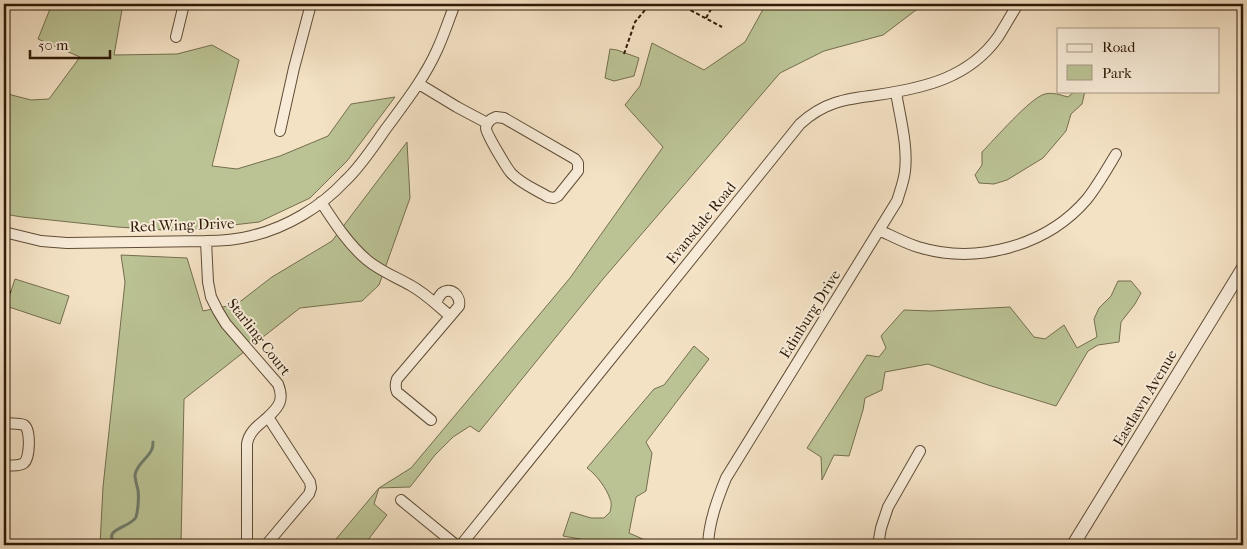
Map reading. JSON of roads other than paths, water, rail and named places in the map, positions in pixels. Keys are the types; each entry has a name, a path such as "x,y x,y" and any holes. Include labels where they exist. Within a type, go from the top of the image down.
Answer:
{"street":[{"path":"176,38 184,4"},
{"path":"280,131 311,4"},
{"name":"Red Wing Drive","path":"4,232 41,241 67,243 206,241 251,236 279,227 321,202 360,165 419,84 438,49 455,4"},
{"name":"Evansdale Road","path":"460,545 800,124 810,115 835,102 931,85 948,78 975,61 989,48 1018,4"},
{"path":"419,84 488,123"},
{"name":"Edinburg Drive","path":"708,545 718,498 730,472 879,230 902,187 906,172 905,148 896,92"},
{"path":"496,117 504,118 576,159 578,171 558,196 554,198 548,197 511,173 487,132 488,123 496,117"},
{"path":"879,230 920,247 948,252 986,252 1025,242 1050,230 1072,214 1098,185 1116,154"},
{"path":"321,202 335,223 367,260 381,270 411,285 450,316"},
{"name":"Starling Court","path":"206,241 208,282 211,297 226,324 278,384 281,391 281,398 276,410 251,432 248,439 247,542 249,545"},
{"name":"Eastlawn Avenue","path":"1074,545 1243,268"},
{"path":"431,420 398,392 395,388 395,383 459,306 460,301 458,296 448,291 443,292 436,304"},
{"path":"266,545 309,494 310,488 310,482 268,416"},
{"path":"4,424 25,426 28,430 28,455 23,464 18,466 4,465"},
{"path":"878,545 888,507 920,451"},
{"path":"401,500 456,545"}],"waterway":[{"path":"117,545 112,540 114,532 133,521 136,517 138,490 135,475 138,467 153,447 153,442"}]}
